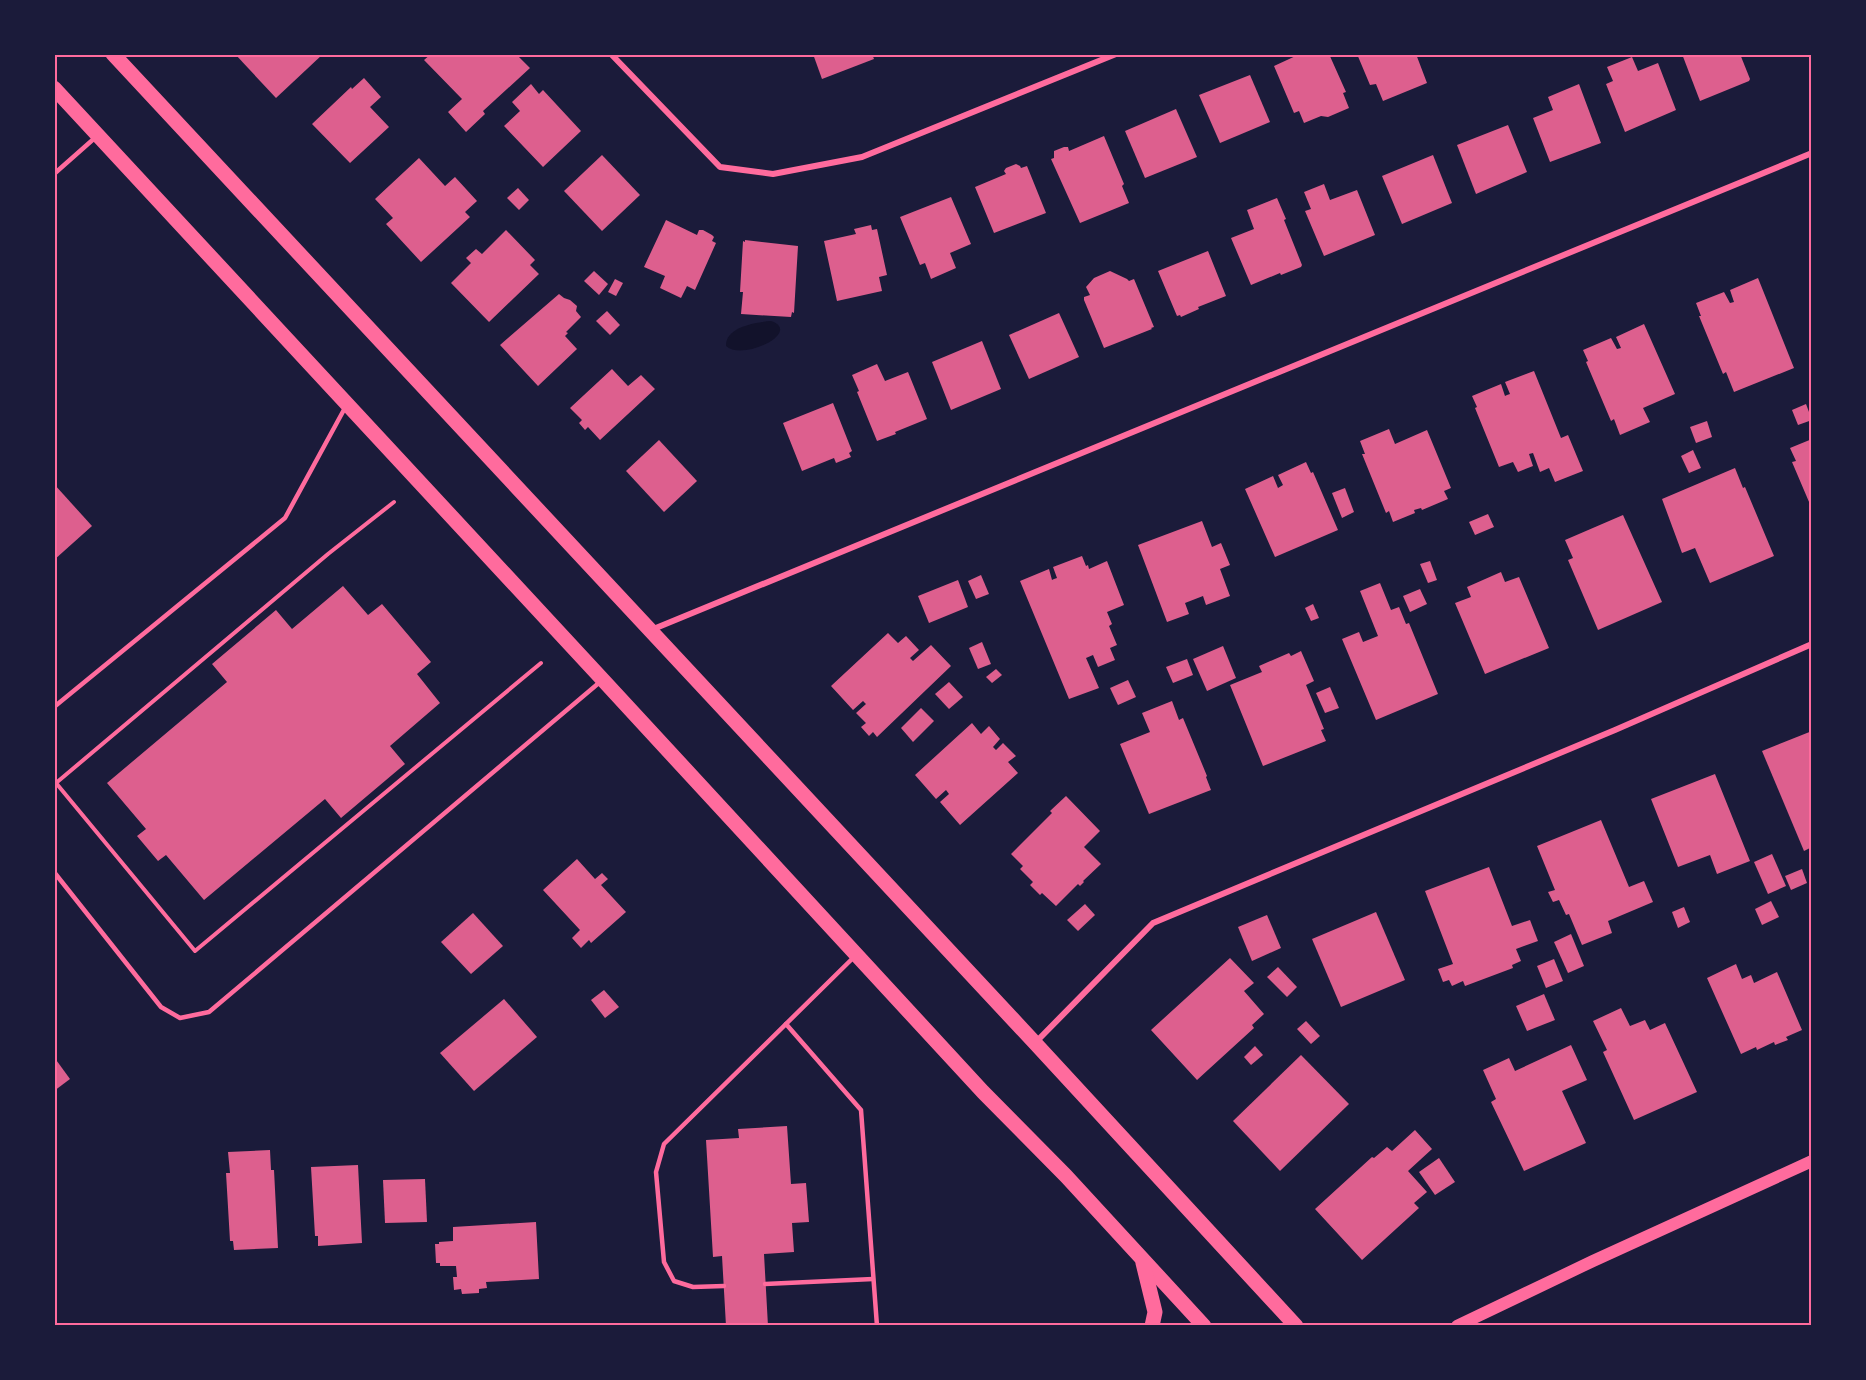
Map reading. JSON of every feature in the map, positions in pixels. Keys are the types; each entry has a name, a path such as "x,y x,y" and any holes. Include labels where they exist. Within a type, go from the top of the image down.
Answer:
{"main road":[{"path":"112,54 1296,1326"},
{"path":"54,88 982,1092 1066,1176 1204,1326"},
{"path":"1456,1326 1812,1161"},
{"path":"1143,1260 1155,1312 1152,1326"}],"street":[{"path":"611,54 720,167 773,174 862,157 1116,54"},
{"path":"650,631 1812,153"},
{"path":"1035,1043 1153,923 1615,730 1812,644"}],"lane":[{"path":"54,174 98,135"},
{"path":"54,707 285,518 348,404"},
{"path":"54,872 161,1007 180,1018 209,1012 603,680"},
{"path":"724,1286 693,1287 674,1281 664,1262 656,1172 664,1144 856,955"},
{"path":"786,1024 861,1110 877,1326"},
{"path":"765,1284 873,1279"}],"path":[{"path":"394,502 328,554 56,783 195,951 541,663"}],"shaded area":[{"path":"771,321 779,326 780,332 766,344 744,350 734,350 726,346 730,334 736,330 750,324"}],"building":[{"path":"235,54 323,54 276,98"},
{"path":"431,54 516,54 530,68 483,111 485,114 466,132 448,112 462,99 424,60"},
{"path":"813,54 872,54 874,59 822,79"},
{"path":"1300,54 1329,54 1346,92 1343,93 1349,108 1328,117 1321,116 1304,123 1299,111 1294,113 1274,66"},
{"path":"1357,54 1416,54 1427,83 1383,101 1376,84 1370,85"},
{"path":"1682,54 1740,54 1750,79 1700,101"},
{"path":"1632,57 1638,71 1658,63 1676,110 1625,132 1606,84 1613,81 1607,67"},
{"path":"1250,75 1270,122 1220,143 1199,95"},
{"path":"364,78 381,97 370,107 389,127 350,163 312,124 351,87 352,89"},
{"path":"531,84 539,94 543,90 581,131 543,167 504,126 520,111 512,102"},
{"path":"1579,84 1601,143 1550,162 1533,118 1553,110 1548,97"},
{"path":"1176,109 1197,157 1145,178 1125,131"},
{"path":"1508,125 1527,172 1476,194 1457,145"},
{"path":"1104,136 1124,184 1122,186 1129,203 1080,223 1051,159 1054,158 1054,151 1068,147 1069,151"},
{"path":"602,155 640,195 602,231 564,191"},
{"path":"1433,155 1452,203 1402,224 1382,176"},
{"path":"419,158 445,186 455,177 477,201 465,212 470,217 421,262 386,224 393,218 375,199"},
{"path":"1016,164 1021,168 1027,166 1046,213 994,233 975,187 1006,174 1004,171 1006,168"},
{"path":"1324,184 1330,200 1357,190 1375,235 1324,256 1305,211 1311,209 1304,192"},
{"path":"518,188 529,200 519,210 507,198"},
{"path":"951,197 971,244 950,253 956,268 931,279 925,263 920,265 900,217"},
{"path":"1277,198 1302,265 1251,285 1231,238 1254,229 1247,210"},
{"path":"666,220 697,235 699,230 703,230 714,237 712,241 716,243 695,290 687,286 681,298 660,288 665,276 644,267"},
{"path":"871,225 872,230 877,229 887,275 879,277 882,291 837,301 824,241 856,234 854,229"},
{"path":"506,230 535,260 530,265 539,274 489,322 451,283 471,263 466,258 476,249 482,254"},
{"path":"743,241 798,246 794,313 792,312 791,317 741,314 743,292 740,292"},
{"path":"1208,251 1226,296 1198,307 1199,309 1181,317 1177,316 1158,271"},
{"path":"594,271 608,284 599,295 584,281"},
{"path":"1110,271 1129,281 1134,279 1154,327 1104,348 1084,297 1090,295 1086,287 1094,278"},
{"path":"1758,278 1794,368 1734,392 1726,372 1723,374 1699,316 1701,316 1696,303 1724,292 1730,303 1734,302 1730,290"},
{"path":"615,279 623,283 616,296 608,292"},
{"path":"559,294 577,306 576,311 581,317 566,332 568,333 565,336 577,349 538,386 500,345"},
{"path":"607,311 620,325 610,335 596,321"},
{"path":"1059,313 1079,357 1029,379 1009,335"},
{"path":"1644,324 1675,394 1643,408 1650,422 1620,435 1614,419 1611,421 1583,350 1611,338 1617,349 1621,348 1616,337"},
{"path":"982,341 1001,389 951,410 932,362"},
{"path":"877,364 885,381 908,372 927,419 877,441 852,375"},
{"path":"612,369 628,386 641,375 655,389 600,440 588,427 585,430 579,423 582,420 570,408"},
{"path":"1534,371 1561,438 1568,435 1583,471 1555,482 1549,468 1540,472 1533,453 1529,454 1533,466 1518,472 1513,462 1499,467 1472,396 1501,384 1505,396 1510,394 1505,382"},
{"path":"833,403 852,451 849,453 851,457 836,463 834,458 802,471 783,423"},
{"path":"1806,404 1812,420 1798,425 1792,410"},
{"path":"1707,421 1712,437 1696,443 1690,427"},
{"path":"1389,429 1395,444 1427,430 1451,488 1444,491 1448,499 1422,510 1421,508 1414,510 1415,513 1393,522 1389,511 1386,513 1362,454 1365,454 1360,441"},
{"path":"1812,439 1812,509 1792,462 1796,461 1790,448"},
{"path":"659,440 697,481 664,512 626,471"},
{"path":"1693,450 1701,468 1689,473 1681,456"},
{"path":"1306,462 1311,473 1313,472 1338,530 1275,557 1245,489 1273,476 1278,488 1283,485 1278,475"},
{"path":"1735,468 1774,556 1710,583 1695,548 1682,553 1662,499"},
{"path":"54,484 92,526 54,560"},
{"path":"1345,488 1354,512 1342,518 1332,493"},
{"path":"1488,514 1494,527 1475,535 1469,522"},
{"path":"1623,515 1662,602 1598,630 1568,560 1573,558 1565,540"},
{"path":"1202,521 1212,547 1221,543 1230,565 1220,569 1230,596 1206,605 1203,596 1185,603 1189,614 1167,622 1138,545"},
{"path":"1082,556 1089,569 1107,561 1124,605 1107,612 1112,624 1109,626 1117,645 1110,648 1115,660 1098,667 1093,655 1086,658 1099,688 1069,699 1020,581 1049,569 1052,580 1057,578 1053,567"},
{"path":"1430,561 1437,580 1428,583 1420,564"},
{"path":"1501,572 1505,582 1519,577 1549,648 1485,674 1455,603 1471,597 1467,587"},
{"path":"981,575 989,594 976,599 968,581"},
{"path":"958,580 968,607 929,623 918,596"},
{"path":"1380,583 1391,610 1399,607 1406,624 1409,623 1438,694 1376,720 1342,639 1359,632 1363,642 1378,636 1360,591"},
{"path":"343,586 368,615 382,604 431,662 417,674 440,703 390,746 405,764 341,818 325,799 204,900 166,855 158,861 137,836 146,829 107,783 227,682 212,664 276,610 292,629"},
{"path":"1420,589 1427,604 1410,612 1403,596"},
{"path":"1313,604 1319,618 1311,621 1305,608"},
{"path":"888,633 898,643 906,636 919,650 910,658 913,661 931,645 951,666 877,737 873,732 869,736 861,727 866,723 856,713 866,704 863,701 853,710 831,686"},
{"path":"982,642 991,664 978,669 969,648"},
{"path":"1223,646 1236,678 1207,691 1193,659"},
{"path":"1301,651 1314,681 1306,685 1324,729 1321,730 1326,741 1263,766 1230,685 1262,672 1259,666 1289,653 1291,656"},
{"path":"1187,659 1193,675 1173,683 1166,667"},
{"path":"996,669 1002,675 992,683 986,677"},
{"path":"1128,680 1136,697 1118,705 1110,688"},
{"path":"949,682 963,697 949,709 935,694"},
{"path":"1330,687 1339,708 1325,713 1316,693"},
{"path":"1172,701 1179,720 1183,718 1211,790 1149,814 1120,744 1150,732 1142,713"},
{"path":"921,708 934,721 913,742 901,728"},
{"path":"972,723 981,734 989,726 1000,739 993,747 996,750 1003,743 1016,756 1008,762 1018,773 960,825 940,802 949,794 946,790 936,799 915,775"},
{"path":"1812,731 1812,847 1804,851 1762,751"},
{"path":"1715,774 1750,861 1717,874 1710,855 1678,867 1651,799"},
{"path":"1066,796 1100,831 1084,847 1101,864 1056,906 1030,885 1033,882 1020,869 1023,866 1011,854"},
{"path":"1601,820 1629,887 1644,881 1653,902 1608,921 1612,933 1582,945 1569,914 1566,915 1559,900 1553,902 1548,892 1555,890 1537,846"},
{"path":"1772,854 1786,886 1768,894 1754,862"},
{"path":"577,859 595,879 602,873 608,879 601,885 626,912 591,943 589,940 581,948 572,938 580,930 543,890"},
{"path":"1489,867 1512,926 1530,920 1538,941 1516,949 1521,961 1512,965 1513,968 1465,986 1463,981 1452,986 1449,980 1443,982 1438,969 1453,964 1425,891"},
{"path":"1802,869 1807,883 1791,890 1785,876"},
{"path":"1771,901 1779,917 1762,925 1755,909"},
{"path":"1085,904 1095,915 1078,931 1067,920"},
{"path":"1684,907 1690,922 1678,928 1672,912"},
{"path":"1376,912 1405,980 1341,1007 1312,939"},
{"path":"473,913 503,946 471,974 441,942"},
{"path":"1267,915 1281,948 1252,961 1238,927"},
{"path":"1571,934 1584,966 1568,973 1554,942"},
{"path":"1230,958 1254,983 1244,991 1264,1014 1252,1025 1254,1028 1197,1080 1151,1030"},
{"path":"1554,959 1563,981 1546,988 1537,966"},
{"path":"1736,964 1742,979 1751,975 1754,983 1777,972 1802,1030 1786,1037 1788,1040 1775,1045 1774,1042 1757,1050 1756,1047 1741,1054 1707,978"},
{"path":"1278,967 1297,987 1287,997 1267,977"},
{"path":"604,990 619,1007 605,1018 591,1000"},
{"path":"1544,994 1555,1020 1527,1031 1516,1006"},
{"path":"504,999 537,1037 474,1091 440,1053"},
{"path":"1621,1008 1630,1026 1645,1020 1650,1030 1665,1023 1697,1092 1634,1120 1603,1052 1607,1050 1593,1021"},
{"path":"1306,1021 1320,1036 1311,1044 1297,1029"},
{"path":"1571,1045 1587,1080 1562,1091 1586,1143 1524,1171 1491,1102 1496,1099 1483,1070 1509,1058 1515,1071"},
{"path":"1255,1046 1263,1055 1251,1065 1244,1057"},
{"path":"1301,1055 1349,1104 1280,1171 1233,1121"},
{"path":"54,1057 70,1079 54,1091"},
{"path":"787,1126 791,1184 806,1183 809,1222 792,1223 794,1252 764,1254 768,1326 726,1326 722,1256 713,1257 706,1140 739,1138 738,1129"},
{"path":"1415,1130 1432,1149 1408,1171 1427,1192 1414,1203 1419,1208 1362,1260 1315,1209 1372,1157 1374,1158 1387,1147 1392,1151"},
{"path":"270,1150 271,1170 274,1170 278,1248 234,1250 233,1241 230,1241 226,1173 230,1173 228,1152"},
{"path":"1439,1158 1455,1182 1435,1195 1419,1172"},
{"path":"358,1165 362,1243 318,1246 318,1236 315,1236 311,1167"},
{"path":"425,1179 427,1222 385,1223 383,1180"},
{"path":"536,1222 539,1279 486,1282 487,1288 479,1289 479,1293 462,1294 461,1289 454,1290 453,1277 457,1277 456,1266 440,1266 440,1263 436,1263 435,1244 453,1241 453,1227"}]}
